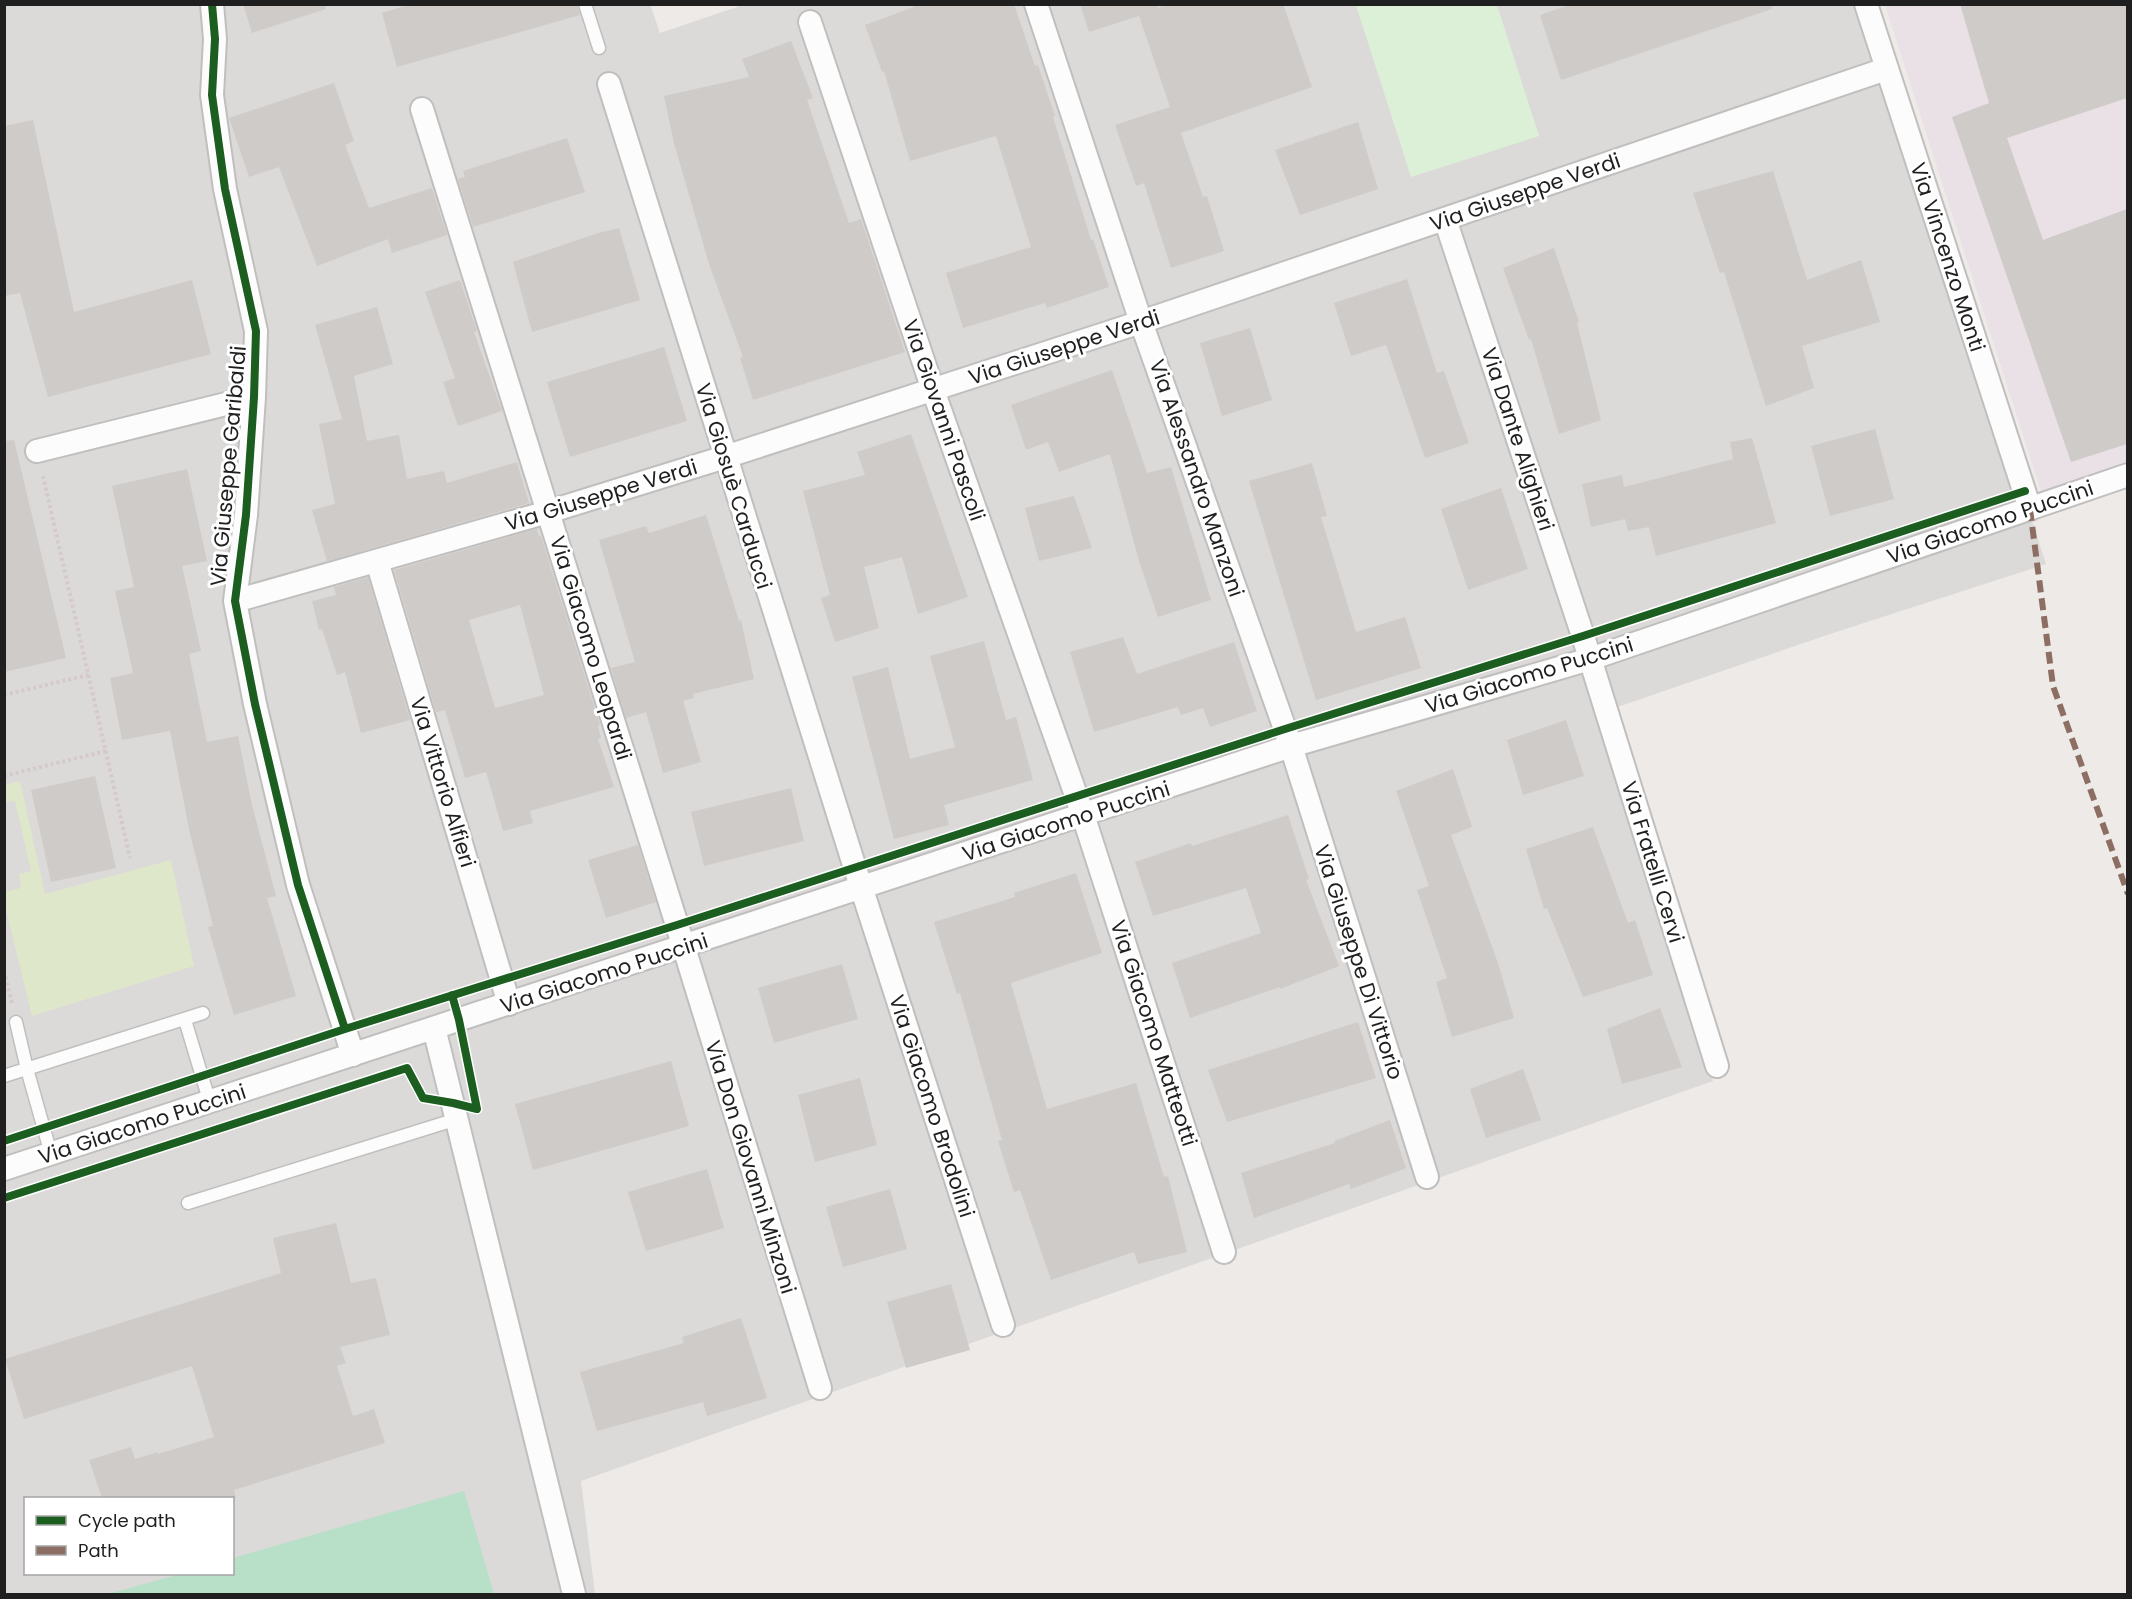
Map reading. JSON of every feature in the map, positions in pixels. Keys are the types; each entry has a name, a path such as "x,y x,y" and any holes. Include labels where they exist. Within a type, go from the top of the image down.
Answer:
{"street":[{"name":"Via Giuseppe Garibaldi","path":"212,4 215,39 212,95 225,189 256,331 246,515 235,601 255,704 298,885 353,1055"},
{"name":"Via Alessandro Manzoni","path":"1036,4 1141,322 1291,747"},
{"name":"Via Vincenzo Monti","path":"1866,4 2030,508"},
{"name":"Via Giovanni Pascoli","path":"810,22 933,390 1083,815"},
{"name":"Via Giuseppe Verdi","path":"235,601 548,512 933,390 1141,322 1886,69"},
{"name":"Via Giosuè Carducci","path":"609,84 862,888"},
{"name":"Via Giacomo Leopardi","path":"422,109 683,946"},
{"name":"Via Dante Alighieri","path":"1445,219 1590,659"},
{"path":"37,451 254,397"},
{"name":"Via Giacomo Puccini","path":"4,1170 1291,747 1590,659 2127,475"},
{"name":"Via Vittorio Alfieri","path":"377,561 509,1004"},
{"name":"Via Fratelli Cervi","path":"1590,659 1717,1066"},
{"name":"Via Giuseppe Di Vittorio","path":"1291,747 1427,1177"},
{"name":"Via Giacomo Matteotti","path":"1083,815 1224,1252"},
{"name":"Via Giacomo Brodolini","path":"862,888 1003,1325"},
{"name":"Via Don Giovanni Minzoni","path":"683,946 820,1388"},
{"path":"434,1028 574,1594"}],"lane":[{"path":"585,4 599,48"},
{"path":"4,1076 203,1013"},
{"path":"185,1020 210,1103"},
{"path":"16,1022 51,1154"},
{"path":"188,1203 457,1119"}],"path":[{"path":"37,451 130,858"},
{"path":"4,695 88,675"},
{"path":"4,776 106,752"},
{"path":"4,971 16,1022"}],"shaded area":[{"path":"650,4 660,33 746,4 1864,5 2046,564 1830,634 1597,714 1713,1081 581,1481 595,1594 5,1594 5,5"},
{"path":"1885,5 2127,5 2127,484 2047,510"},
{"path":"2017,534 2026,557 1611,699 1602,668"},
{"path":"201,965 225,1061 5,1135 4,1025"},
{"path":"424,1082 432,1107 182,1186 175,1160"},
{"path":"97,1183 126,1270 5,1309 5,1213"}],"green space":[{"path":"1356,5 1497,5 1539,136 1411,177"},
{"path":"20,781 45,894 171,860 194,966 32,1016 4,902 5,892 21,888 19,874 31,871 15,801 5,802 5,785"},
{"path":"464,1491 494,1594 108,1594 176,1575 234,1575 234,1558"}],"building":[{"path":"243,4 325,4 326,9 252,33"},
{"path":"411,4 577,4 580,15 397,67 382,13"},
{"path":"922,4 1014,4 1035,66 1038,65 1091,240 1093,239 1109,287 1047,308 1045,303 963,328 946,273 1031,247 996,136 910,161 884,71 882,72 865,25"},
{"path":"1080,4 1157,4 1158,8 1167,4 1283,4 1312,87 1181,133 1203,197 1207,196 1224,251 1171,268 1144,183 1136,186 1115,125 1170,107 1139,16 1089,32"},
{"path":"1572,4 1771,4 1772,9 1561,80 1540,15"},
{"path":"1960,4 2127,4 2127,98 2007,138 2043,240 2127,209 2127,444 2071,462 1952,117 1989,103"},
{"path":"791,41 813,98 807,100 849,223 861,219 905,352 753,400 740,358 743,357 709,264 674,143 664,96 749,77 742,59"},
{"path":"334,83 354,141 345,145 369,208 432,188 447,235 392,253 388,239 317,266 279,167 249,177 229,118"},
{"path":"33,120 74,312 192,280 211,354 48,397 20,293 4,296 4,126"},
{"path":"1358,122 1378,189 1300,215 1275,150"},
{"path":"567,138 585,192 473,227 458,179 465,177 463,171"},
{"path":"1773,171 1807,280 1861,260 1880,322 1802,346 1814,388 1766,406 1724,272 1720,273 1693,193"},
{"path":"619,228 640,300 532,332 513,262"},
{"path":"1554,248 1579,322 1577,323 1601,420 1559,434 1531,339 1529,340 1503,268"},
{"path":"1407,279 1437,373 1444,371 1469,443 1425,458 1386,345 1351,356 1334,303"},
{"path":"460,280 477,331 474,332 502,411 458,426 443,382 455,378 425,292"},
{"path":"377,307 393,364 354,376 367,441 399,435 407,479 444,471 447,483 517,462 529,503 327,561 312,510 335,504 319,424 342,419 315,325"},
{"path":"1250,328 1272,400 1222,416 1200,343"},
{"path":"664,347 687,421 570,457 547,382"},
{"path":"1112,370 1147,473 1171,467 1211,600 1158,617 1139,561 1110,454 1059,472 1048,442 1026,450 1011,405"},
{"path":"1875,429 1894,499 1830,516 1811,446"},
{"path":"911,434 968,597 918,614 902,557 864,567 879,628 835,642 821,598 830,595 803,491 865,475 857,452"},
{"path":"1752,438 1776,523 1656,556 1649,527 1628,531 1625,519 1591,527 1582,484 1622,475 1624,487 1733,459 1730,442"},
{"path":"14,440 66,658 4,672 4,441"},
{"path":"1312,463 1327,516 1321,517 1356,632 1405,617 1421,668 1316,700 1249,481"},
{"path":"187,469 207,561 182,566 201,651 189,654 207,742 238,736 252,805 276,896 267,898 296,996 234,1015 208,927 213,926 190,834 170,731 122,740 110,678 133,673 115,591 134,587 112,486"},
{"path":"1501,488 1528,569 1468,590 1441,509"},
{"path":"1074,496 1092,548 1039,561 1025,508"},
{"path":"706,515 739,621 741,620 754,679 693,694 694,698 683,701 701,762 663,773 646,712 626,718 611,668 635,662 599,540 646,526 649,533"},
{"path":"537,529 600,725 598,726 601,738 598,739 614,787 530,811 533,823 503,831 486,772 465,778 445,710 436,712 394,570","holes":["520,605 544,695 495,708 469,620"]},
{"path":"368,577 410,720 361,733 345,672 337,675 322,629 319,630 312,601 336,595 334,587"},
{"path":"1123,637 1137,674 1234,642 1257,711 1210,727 1203,708 1181,715 1178,707 1094,732 1070,652"},
{"path":"984,641 1006,720 1016,717 1033,780 944,805 949,825 894,839 852,677 888,667 910,759 955,747 930,656"},
{"path":"1566,720 1584,776 1523,795 1507,740"},
{"path":"1453,769 1472,827 1451,835 1498,963 1514,1018 1452,1037 1436,982 1447,978 1417,890 1429,886 1396,791"},
{"path":"95,776 116,868 51,882 31,790"},
{"path":"791,788 804,841 704,866 691,812"},
{"path":"1288,815 1309,879 1306,880 1339,966 1280,989 1280,987 1190,1018 1172,963 1261,933 1246,888 1153,916 1135,862"},
{"path":"1593,827 1628,923 1635,920 1653,975 1583,997 1547,908 1544,909 1526,849"},
{"path":"638,845 656,902 606,918 588,860"},
{"path":"1076,873 1102,953 1011,983 1047,1109 1136,1083 1164,1177 1168,1176 1187,1252 1138,1264 1134,1252 1051,1280 1020,1190 1014,1192 998,1141 1002,1140 960,993 957,994 934,922 1015,897 1014,893"},
{"path":"842,964 858,1019 774,1043 758,988"},
{"path":"1660,1008 1682,1067 1622,1084 1607,1029"},
{"path":"1358,1022 1376,1078 1227,1122 1208,1070"},
{"path":"671,1061 689,1126 533,1170 515,1104"},
{"path":"1523,1069 1541,1120 1486,1138 1470,1089"},
{"path":"860,1078 877,1145 815,1162 798,1095"},
{"path":"1390,1120 1406,1168 1351,1189 1349,1184 1254,1218 1241,1173 1335,1143 1334,1141"},
{"path":"707,1169 724,1228 646,1251 628,1192"},
{"path":"890,1189 907,1249 843,1267 826,1207"},
{"path":"336,1223 351,1283 376,1278 390,1335 340,1347 346,1363 337,1366 353,1416 374,1409 385,1443 234,1490 236,1498 102,1497 89,1460 131,1447 135,1459 214,1437 192,1366 24,1419 5,1359 281,1273 273,1238"},
{"path":"951,1284 970,1350 906,1368 887,1302"},
{"path":"741,1318 767,1398 707,1416 703,1402 597,1431 580,1372 684,1343 682,1337"}],"marked path":[{"path":"2030,509 2053,686 2128,894"}],"cycle path":[{"path":"212,4 215,39 212,95 225,189 256,331 246,515 235,601 255,704 298,885 345,1029"},
{"path":"4,1141 345,1029 1583,636 2025,491"},
{"path":"4,1198 407,1068 423,1098 477,1109 452,995"}]}
